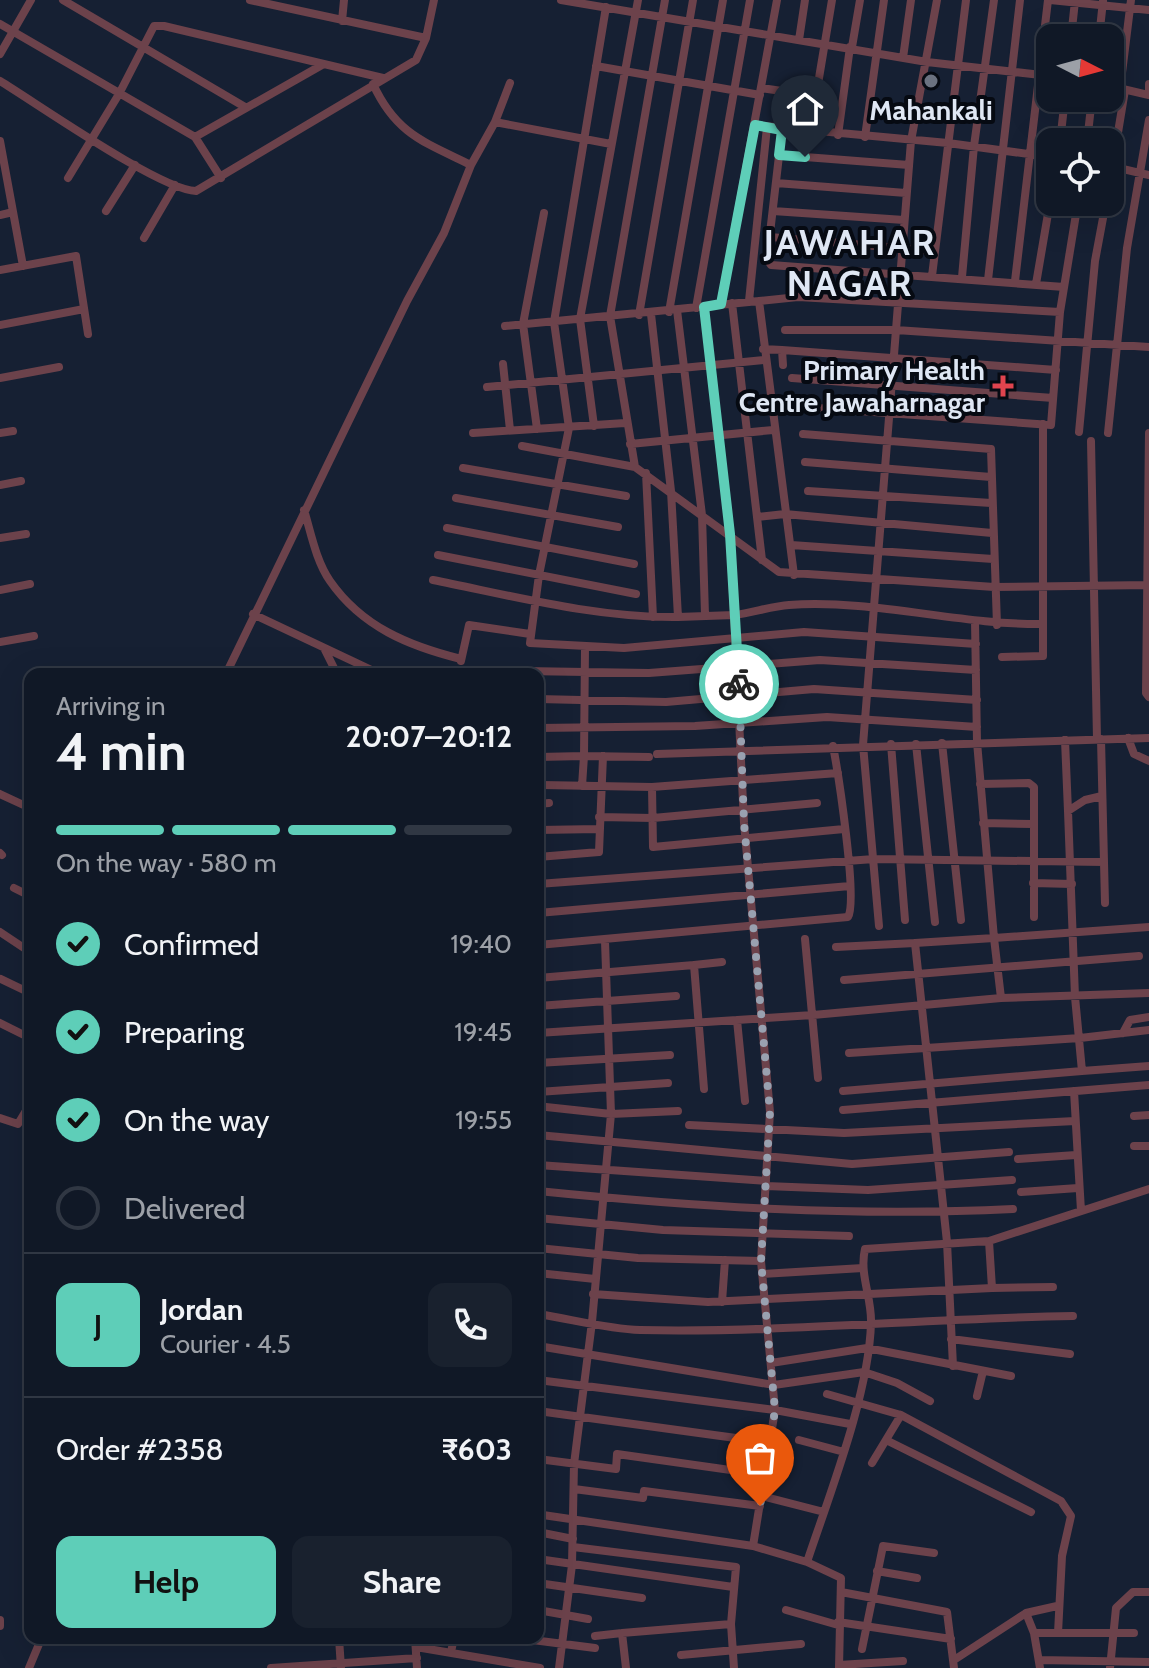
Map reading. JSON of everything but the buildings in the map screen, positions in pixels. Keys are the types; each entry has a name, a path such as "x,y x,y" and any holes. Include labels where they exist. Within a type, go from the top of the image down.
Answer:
{"street":[{"path":"0,54 31,0"},
{"path":"63,0 245,107"},
{"path":"250,0 282,4 342,21 426,38"},
{"path":"342,21 344,0"},
{"path":"0,81 135,165 175,185 196,191 416,60 426,38 434,0"},
{"path":"561,0 927,62 1036,75"},
{"path":"594,426 580,319 638,0"},
{"path":"635,467 625,423 610,316 665,0"},
{"path":"639,315 693,0"},
{"path":"705,615 702,515 673,311 723,0"},
{"path":"750,0 700,308 720,435 730,534 743,808 769,1129 761,1261 775,1410 753,1546"},
{"path":"721,304 777,0"},
{"path":"799,40 805,0"},
{"path":"810,132 832,0"},
{"path":"838,135 860,0"},
{"path":"865,137 884,0"},
{"path":"903,58 911,0"},
{"path":"879,926 863,745 911,141 937,0"},
{"path":"932,276 966,0"},
{"path":"962,277 974,146 994,0"},
{"path":"988,280 1020,0"},
{"path":"1046,24 1049,0 1131,4 1149,10"},
{"path":"1073,24 1075,2"},
{"path":"1101,24 1103,2"},
{"path":"1124,49 1131,4"},
{"path":"606,7 554,322 569,428 544,547 530,643 537,647 624,648 804,632 976,644"},
{"path":"0,24 195,137 221,178"},
{"path":"68,178 119,94 154,26 383,78"},
{"path":"195,137 322,65"},
{"path":"596,66 734,89 816,96"},
{"path":"229,668 407,301 444,233 471,165 495,122 510,83"},
{"path":"373,84 395,123 471,165"},
{"path":"1124,89 1148,95 1149,84"},
{"path":"1015,281 1036,101"},
{"path":"1108,433 1115,345 1144,174 1149,120"},
{"path":"495,122 611,144"},
{"path":"755,125 782,130 948,143 1036,155"},
{"path":"767,127 754,301 794,575"},
{"path":"782,130 767,259 774,266 962,277 1064,287"},
{"path":"0,141 23,266"},
{"path":"779,155 909,165"},
{"path":"106,211 135,165"},
{"path":"1124,169 1144,174"},
{"path":"776,183 906,193"},
{"path":"144,238 175,185"},
{"path":"773,211 904,220"},
{"path":"0,215 13,212"},
{"path":"537,429 523,324 544,213"},
{"path":"1036,284 1048,216"},
{"path":"791,406 1051,425 1060,312 1076,216"},
{"path":"1079,432 1095,261 1103,216"},
{"path":"770,237 935,251"},
{"path":"0,270 76,256 88,334"},
{"path":"505,326 651,314 798,297 1060,312"},
{"path":"732,303 762,561"},
{"path":"0,325 84,309"},
{"path":"651,314 671,491 678,617"},
{"path":"785,330 896,330 1149,347"},
{"path":"763,349 1056,370"},
{"path":"782,350 783,365"},
{"path":"487,387 764,360"},
{"path":"503,364 510,430"},
{"path":"0,378 59,367"},
{"path":"792,378 1053,398"},
{"path":"473,433 625,423"},
{"path":"1002,657 1043,656 1043,424"},
{"path":"630,444 773,430"},
{"path":"0,433 13,431"},
{"path":"1149,433 1146,693 1149,697"},
{"path":"803,434 991,449 997,625"},
{"path":"1091,441 1105,903"},
{"path":"522,446 635,467 779,572 994,587 1147,585"},
{"path":"805,462 991,477"},
{"path":"463,468 626,496"},
{"path":"646,473 653,617"},
{"path":"0,485 21,481"},
{"path":"808,491 991,503"},
{"path":"456,498 618,527"},
{"path":"304,510 329,580 363,615 382,631 412,647 461,659"},
{"path":"758,517 785,514 992,533"},
{"path":"447,528 634,564"},
{"path":"0,538 26,534"},
{"path":"791,545 993,559"},
{"path":"438,555 636,594"},
{"path":"433,580 536,601 653,617 734,615 786,605 874,609 997,625 1043,624"},
{"path":"0,590 30,584"},
{"path":"253,614 367,668"},
{"path":"975,621 977,742 1001,998"},
{"path":"459,668 469,625 530,634"},
{"path":"0,642 34,636"},
{"path":"582,786 585,647"},
{"path":"325,649 334,668"},
{"path":"544,674 738,668 820,660 976,670"},
{"path":"544,699 666,702 814,689 977,700"},
{"path":"544,728 585,730 827,717 977,727"},
{"path":"1128,738 1134,754 1149,761"},
{"path":"544,757 653,756 741,749 1149,738"},
{"path":"1065,740 1075,997 1082,1071"},
{"path":"942,743 957,860 961,920"},
{"path":"891,744 905,920"},
{"path":"916,744 935,922"},
{"path":"544,945 848,917 851,912 850,886 833,746"},
{"path":"544,857 599,852 603,756"},
{"path":"544,785 652,787 838,773"},
{"path":"980,784 1032,784 1034,917"},
{"path":"652,787 653,847 844,829"},
{"path":"0,794 24,805"},
{"path":"1068,811 1085,800 1102,796"},
{"path":"544,803 549,803"},
{"path":"599,817 653,818 817,803"},
{"path":"983,823 1033,824"},
{"path":"544,830 599,829"},
{"path":"544,884 603,882 847,860 1104,862"},
{"path":"1033,883 1072,884"},
{"path":"544,913 850,886"},
{"path":"14,888 24,893"},
{"path":"836,947 1149,927"},
{"path":"0,932 24,948"},
{"path":"805,939 818,1078"},
{"path":"559,1668 572,1565 574,1464 592,1322 611,1114 605,941"},
{"path":"915,943 947,1242 953,1366"},
{"path":"844,980 1139,956"},
{"path":"544,978 722,962"},
{"path":"694,965 704,1089"},
{"path":"1,979 24,990"},
{"path":"544,1033 813,1015 1001,998 1149,993"},
{"path":"544,1006 676,996"},
{"path":"1123,1033 1130,1020 1149,1017"},
{"path":"737,1020 745,1101"},
{"path":"0,1023 24,1035"},
{"path":"849,1053 1080,1038 1149,1030"},
{"path":"544,1063 670,1055"},
{"path":"843,1091 1149,1066"},
{"path":"544,1092 668,1083"},
{"path":"843,1110 1149,1085"},
{"path":"1074,1091 1081,1211"},
{"path":"546,1107 611,1114 678,1111"},
{"path":"1134,1116 1149,1115"},
{"path":"0,1118 13,1124 22,1122 24,1118"},
{"path":"689,1125 844,1133 1075,1121"},
{"path":"544,1135 852,1164 937,1155 1009,1152"},
{"path":"1134,1146 1149,1146"},
{"path":"1018,1159 1076,1155"},
{"path":"544,1166 868,1190 1012,1180"},
{"path":"1021,1192 1078,1188"},
{"path":"807,1562 844,1452 864,1372 871,1322 863,1268 864,1253 868,1247 989,1241 1149,1189"},
{"path":"544,1192 765,1209 944,1213 1013,1209"},
{"path":"544,1218 764,1234 849,1236"},
{"path":"989,1241 992,1288"},
{"path":"544,1249 761,1261"},
{"path":"722,1302 725,1260"},
{"path":"762,1274 863,1268"},
{"path":"544,1274 595,1279"},
{"path":"593,1294 763,1302 867,1294 1053,1287"},
{"path":"544,1315 638,1330 766,1330 950,1318 1073,1316"},
{"path":"951,1339 1070,1354"},
{"path":"544,1347 774,1385 864,1372 897,1383 930,1401"},
{"path":"771,1363 867,1348 1011,1376"},
{"path":"977,1396 983,1371"},
{"path":"544,1381 775,1410 850,1424"},
{"path":"827,1394 901,1415 978,1453 1068,1507 1071,1526 1062,1556 1058,1633"},
{"path":"544,1412 772,1443"},
{"path":"872,1463 901,1415"},
{"path":"799,1440 844,1452"},
{"path":"886,1440 1031,1512"},
{"path":"544,1460 616,1469 617,1454 766,1475"},
{"path":"574,1489 643,1498 644,1491 760,1506"},
{"path":"762,1496 824,1512"},
{"path":"544,1515 753,1546 807,1562 841,1578 839,1666 903,1661"},
{"path":"544,1534 573,1543 736,1567 731,1624 734,1668"},
{"path":"862,1649 881,1549 887,1544 934,1553"},
{"path":"544,1560 733,1587"},
{"path":"877,1571 917,1578"},
{"path":"544,1584 642,1598"},
{"path":"841,1592 947,1612 954,1664 1026,1613 1057,1606"},
{"path":"1110,1664 1116,1608 1133,1592 1149,1592"},
{"path":"786,1610 838,1623 951,1639"},
{"path":"544,1611 588,1619"},
{"path":"1026,1613 1034,1633 1040,1664 1149,1662"},
{"path":"595,1636 731,1624"},
{"path":"622,1633 626,1668"},
{"path":"1034,1633 1134,1633"},
{"path":"544,1642 595,1648"},
{"path":"29,1668 39,1644"},
{"path":"339,1644 341,1666"},
{"path":"423,1644 540,1668"},
{"path":"451,1652 453,1644"},
{"path":"681,1655 801,1644"},
{"path":"271,1668 417,1663"}],"way so far":[{"path":"739,684 744,823 770,1112 761,1261 775,1410 760,1506"}],"place":[{"name":"Mahankali","path":"931,81"},
{"name":"Primary Health Centre Jawaharnagar","path":"1003,386"}],"district":[{"name":"JAWAHAR NAGAR","path":"850,262"}],"route":[{"path":"739,684 730,534 704,307 721,304 755,125 782,130 779,155 805,157"}]}
